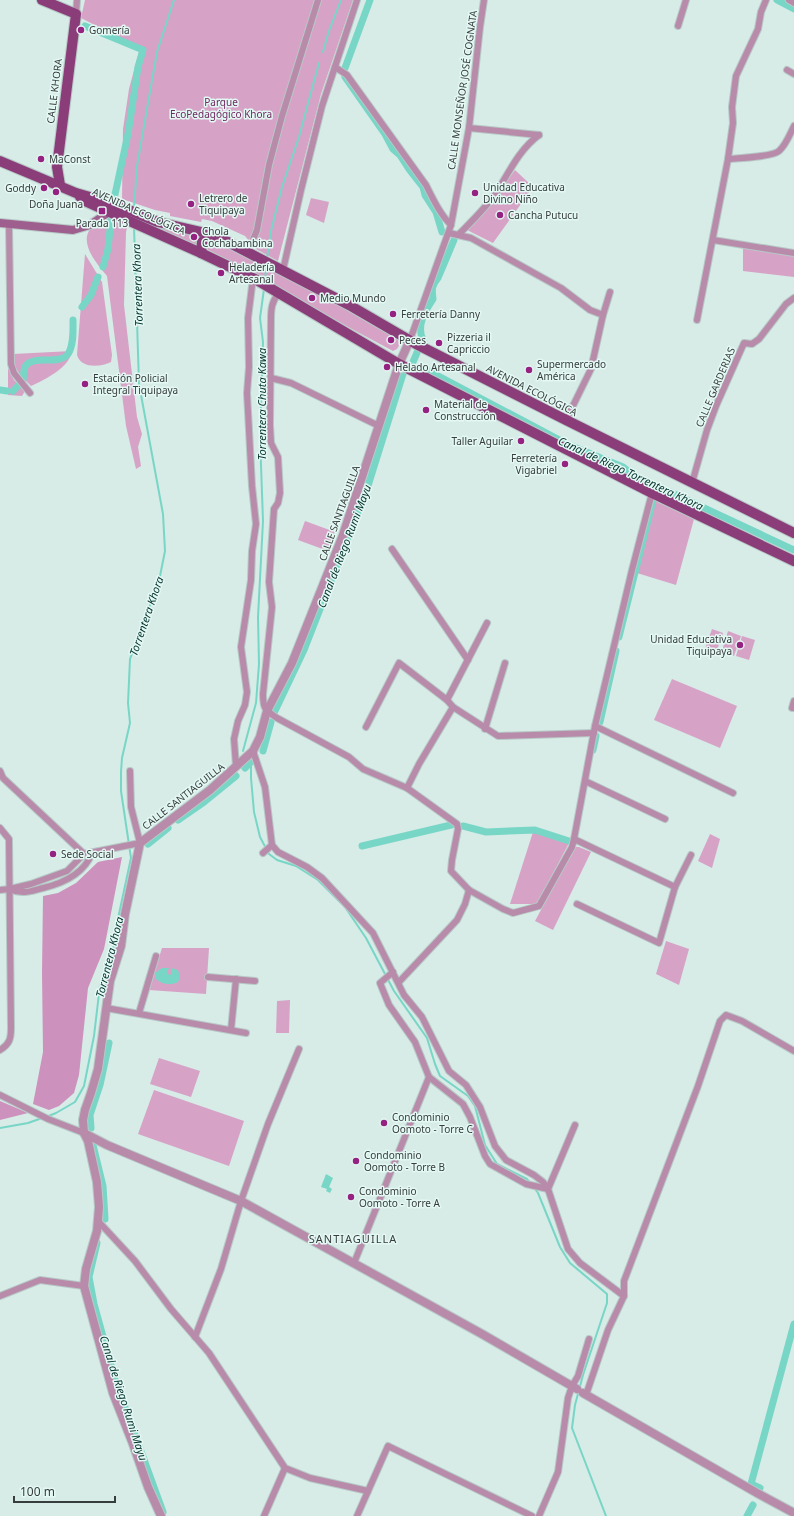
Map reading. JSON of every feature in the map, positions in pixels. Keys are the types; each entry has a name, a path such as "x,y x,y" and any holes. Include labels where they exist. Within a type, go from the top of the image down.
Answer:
{"main road":[{"path":"42,0 76,14"},
{"name":"CALLE KHORA","path":"60,185 56,167 76,14"},
{"path":"0,161 76,193"},
{"name":"AVENIDA ECOLÓGICA","path":"76,193 87,202 109,212"},
{"name":"AVENIDA ECOLÓGICA","path":"76,193 88,196 147,223 254,279 399,364 652,493 794,561"},
{"path":"0,223 73,230 90,225 109,212 125,213"},
{"name":"AVENIDA ECOLÓGICA","path":"147,223 166,225 210,234 248,252 349,305 410,340 794,534"},
{"path":"201,252 202,242 210,234"}],"street":[{"name":"CALLE KHORA","path":"76,14 77,0"},
{"path":"248,252 257,230 269,165 282,116 318,0"},
{"path":"280,268 322,106 357,0"},
{"name":"CALLE MONSEÑOR JOSÉ COGNATA","path":"399,364 410,340 451,225 469,128 484,0"},
{"path":"678,26 686,0"},
{"path":"697,320 728,159 733,123 732,107 736,76 758,29 761,12 766,0"},
{"path":"789,0 794,3"},
{"path":"335,67 347,75 426,185 436,204 451,225"},
{"path":"787,70 794,74"},
{"path":"728,159 778,152 785,144 794,126"},
{"path":"459,234 482,212 498,190 510,168 529,143 539,135 469,128"},
{"path":"9,224 11,364 14,373 30,393"},
{"path":"449,233 459,234 471,238 511,259 561,288 590,310 603,315"},
{"path":"713,240 794,253"},
{"path":"238,765 234,739 247,692 241,647 251,580 252,551 256,524 252,486 247,393 249,367 248,318 250,295 254,279"},
{"path":"277,292 272,305 270,319 270,425 271,443 278,457 280,493 278,503 274,509 271,544 270,582 272,607 263,706 277,718 349,757 363,769 407,788 457,824 458,829 451,871 454,876 469,890 513,913 539,906 572,847 594,730 652,493"},
{"path":"566,420 591,369 603,315 610,292"},
{"name":"CALLE GARDERIAS","path":"692,483 707,430 744,343 752,344 759,339 786,304 794,298"},
{"name":"CALLE SANTIAGUILLA","path":"161,1516 148,1487 134,1444 113,1392 84,1286 86,1269 95,1240 98,1221 99,1196 88,1141 84,1133 83,1120 98,1069 110,981 121,946 125,914 138,843 210,790 250,754 260,737 267,711 292,663 343,536 399,364"},
{"path":"271,378 291,383 379,426"},
{"path":"392,549 468,660"},
{"path":"447,700 487,624"},
{"path":"366,727 398,663 454,707 485,729 498,736 594,730 733,793"},
{"path":"485,729 505,663"},
{"path":"794,701 792,708 794,708"},
{"path":"407,788 419,764 454,707"},
{"path":"250,754 265,786 268,849 278,852 307,867 322,878 373,933 399,982 404,995 422,1017 449,1071 466,1085 480,1107 495,1146 506,1160 534,1174 543,1182 548,1189 568,1248 580,1263 624,1296"},
{"path":"0,771 4,778 84,854"},
{"path":"10,890 67,871 84,854 138,843 131,807 130,771"},
{"path":"585,781 665,819"},
{"path":"0,828 9,839 11,1039 9,1044 0,1050"},
{"path":"574,840 675,887"},
{"path":"0,890 10,890 22,893 67,881 89,861 92,853"},
{"path":"578,904 659,943 675,887 691,855"},
{"path":"37,882 39,889"},
{"path":"399,982 457,920 465,904 469,890"},
{"path":"139,1013 156,956"},
{"path":"393,972 380,983 389,1005 415,1042 429,1077 463,1104 470,1117 485,1156 490,1164 526,1184 548,1189"},
{"path":"208,977 255,981"},
{"path":"231,1030 236,979"},
{"path":"106,1008 246,1033"},
{"path":"540,1516 558,1472 568,1398 580,1391 624,1296 624,1282 698,1086 720,1021 726,1015 736,1019 794,1051"},
{"path":"195,1336 221,1269 241,1201 268,1124 299,1049"},
{"path":"354,1263 429,1077"},
{"path":"0,1096 48,1119 84,1133 107,1145 241,1201 354,1263 756,1493 794,1513"},
{"path":"548,1189 575,1125"},
{"path":"98,1221 135,1261 171,1309 209,1353 285,1468 310,1478 368,1491"},
{"path":"0,1296 40,1280 84,1286"},
{"path":"580,1391 578,1376 589,1339"},
{"path":"357,1516 388,1446 532,1516"},
{"path":"264,1516 285,1468"}],"green space":[{"name":"Parque EcoPedagógico Khora","path":"85,0 353,0 321,94 278,261 256,249 245,236 212,221 202,219 201,222 170,216 170,213 155,210 122,199 123,129 129,89 140,48 81,18"},
{"path":"515,170 533,187 493,243 467,230 477,220"},
{"path":"311,198 329,202 324,223 306,215"},
{"path":"109,215 128,224 126,232 124,305 137,417 142,434 138,447 141,466 136,469 126,426 107,276 91,254 87,240 91,228"},
{"path":"151,223 202,233 199,238 198,245 182,240"},
{"path":"210,238 279,270 402,340 397,349 393,351 207,249 206,243"},
{"path":"743,248 794,255 794,277 743,271"},
{"path":"85,254 102,282 112,355 111,362 97,366 83,363 79,360 77,355"},
{"path":"72,351 70,357 62,368 31,386 18,372 13,354"},
{"path":"8,368 14,380 25,391 22,396 8,395"},
{"path":"655,501 694,519 676,585 637,573"},
{"path":"305,521 335,532 328,551 298,540"},
{"path":"712,629 723,633 716,653 705,649"},
{"path":"728,631 741,636 734,656 722,651"},
{"path":"742,636 755,640 749,660 736,656"},
{"path":"672,679 737,706 720,748 654,720"},
{"path":"533,832 569,843 538,902 534,904 510,904"},
{"path":"710,834 720,839 712,868 698,861"},
{"path":"575,847 591,852 553,930 535,921"},
{"path":"666,941 689,949 679,985 656,974"},
{"path":"162,948 209,948 206,994 149,990"},
{"path":"290,1000 289,1033 276,1033 277,1001"},
{"path":"159,1058 200,1071 191,1097 150,1084"},
{"path":"154,1090 244,1121 229,1166 138,1134"}],"shaded area":[{"path":"122,857 104,949 88,988 79,1075 74,1093 59,1106 49,1110 33,1104 43,1052 43,896 58,893 76,883 98,862"},
{"path":"162,968 169,968 167,972 169,975 172,974 171,968 178,970 180,977 178,982 169,984 157,980 155,978 155,973"},
{"path":"0,1101 28,1113 0,1120"},
{"path":"326,1174 333,1178 329,1187 332,1189 330,1193 326,1191 327,1189 321,1187"}],"waterway":[{"name":"Torrentera Khora","path":"134,208 137,166 157,52 174,0"},
{"path":"323,52 341,0"},
{"name":"Canal de Riego Torrentera Khora","path":"345,68 370,0"},
{"name":"Canal de Riego Torrentera Khora","path":"777,0 794,9"},
{"name":"Canal de Riego Torrentera Khora","path":"85,26 143,50 138,67 128,134 114,199"},
{"name":"Torrentera Chuta Kawa","path":"267,258 271,231 282,187 299,137 319,63"},
{"name":"Canal de Riego Torrentera Khora","path":"345,77 385,134 393,149 400,155 423,187 425,195 436,212 442,232"},
{"name":"Canal de Riego Torrentera Khora","path":"103,267 108,249 111,220"},
{"name":"Torrentera Khora","path":"46,1117 75,1102 84,1086 94,1036 100,985 113,951 116,928 131,858 121,791 122,758 130,723 128,703 130,659 159,581 165,551 163,514 139,384 134,227"},
{"name":"Canal de Riego Torrentera Khora","path":"423,340 420,329 422,319 433,299 433,286 438,278 454,240"},
{"name":"Torrentera Chuta Kawa","path":"265,280 266,267"},
{"name":"Canal de Riego Torrentera Khora","path":"82,307 91,295 98,277"},
{"name":"Torrentera Chuta Kawa","path":"243,751 256,703 259,664 258,617 263,521 260,437 263,342 260,318 264,289"},
{"name":"Canal de Riego Torrentera Khora","path":"23,380 24,369 28,363 39,360 58,359 68,354 72,342 73,320"},
{"name":"Canal de Riego Rumi Mayu","path":"413,362 419,348"},
{"name":"Canal de Riego Torrentera Khora","path":"427,370 569,445 623,467 634,476 657,488 670,492 794,550"},
{"name":"Canal de Riego Rumi Mayu","path":"274,713 304,650 367,489 403,374"},
{"name":"Canal de Riego Torrentera Khora","path":"13,391 20,384"},
{"name":"Canal de Riego Torrentera Khora","path":"0,390 7,391"},
{"name":"Canal de Riego Torrentera Khora","path":"619,637 653,500"},
{"name":"Canal de Riego Torrentera Khora","path":"600,722 616,651"},
{"name":"Canal de Riego Rumi Mayu","path":"263,751 271,722"},
{"name":"Canal de Riego Torrentera Khora","path":"593,750 596,736"},
{"name":"Canal de Riego Rumi Mayu","path":"245,768 255,758"},
{"path":"251,762 254,812 260,837 269,854 277,860 296,866 318,880 345,907 366,938 394,991 427,1038 440,1076 468,1096 475,1106 485,1145 497,1164 527,1179 531,1184"},
{"name":"Canal de Riego Rumi Mayu","path":"178,820 204,802 236,776"},
{"name":"Canal de Riego Torrentera Khora","path":"362,846 451,825"},
{"name":"Canal de Riego Torrentera Khora","path":"463,826 486,832 535,830 569,841"},
{"name":"Canal de Riego Rumi Mayu","path":"148,844 168,828"},
{"name":"Canal de Riego Rumi Mayu","path":"91,1128 90,1115 100,1085 109,1043"},
{"name":"Torrentera Khora","path":"0,1128 28,1123 42,1118"},
{"name":"Canal de Riego Rumi Mayu","path":"92,1141 103,1186 105,1219"},
{"path":"535,1189 560,1247 570,1263 607,1294 607,1303 583,1375 575,1405 572,1428 606,1516"},
{"name":"Canal de Riego Rumi Mayu","path":"97,1243 89,1277 94,1304 115,1380 163,1512"},
{"name":"Canal de Riego Torrentera Khora","path":"760,1488 751,1484 794,1324"},
{"name":"Canal de Riego Torrentera Khora","path":"747,1516 753,1505"}],"place":[{"name":"Gomería","path":"81,30"},
{"name":"MaConst","path":"41,159"},
{"name":"Goddy","path":"44,188"},
{"name":"Doña Juana","path":"56,192"},
{"name":"Unidad Educativa Divino Niño","path":"475,193"},
{"name":"Letrero de Tiquipaya","path":"191,204"},
{"name":"Parada 113","path":"102,211"},
{"name":"Cancha Putucu","path":"500,215"},
{"name":"Chola Cochabambina","path":"194,237"},
{"name":"Heladería Artesanal","path":"221,273"},
{"name":"Medio Mundo","path":"312,298"},
{"name":"Ferretería Danny","path":"393,314"},
{"name":"Peces","path":"391,340"},
{"name":"Pizzeria il Capriccio","path":"439,343"},
{"name":"Helado Artesanal","path":"387,367"},
{"name":"Supermercado América","path":"529,370"},
{"name":"Estación Policial Integral Tiquipaya","path":"85,384"},
{"name":"Material de Construcción","path":"426,410"},
{"name":"Taller Aguilar","path":"521,441"},
{"name":"Ferretería Vigabriel","path":"565,464"},
{"name":"Unidad Educativa Tiquipaya","path":"740,645"},
{"name":"Sede Social","path":"53,854"},
{"name":"Condominio Oomoto - Torre C","path":"384,1123"},
{"name":"Condominio Oomoto - Torre B","path":"356,1161"},
{"name":"Condominio Oomoto - Torre A","path":"351,1197"}],"district":[{"name":"SANTIAGUILLA","path":"353,1238"}]}
